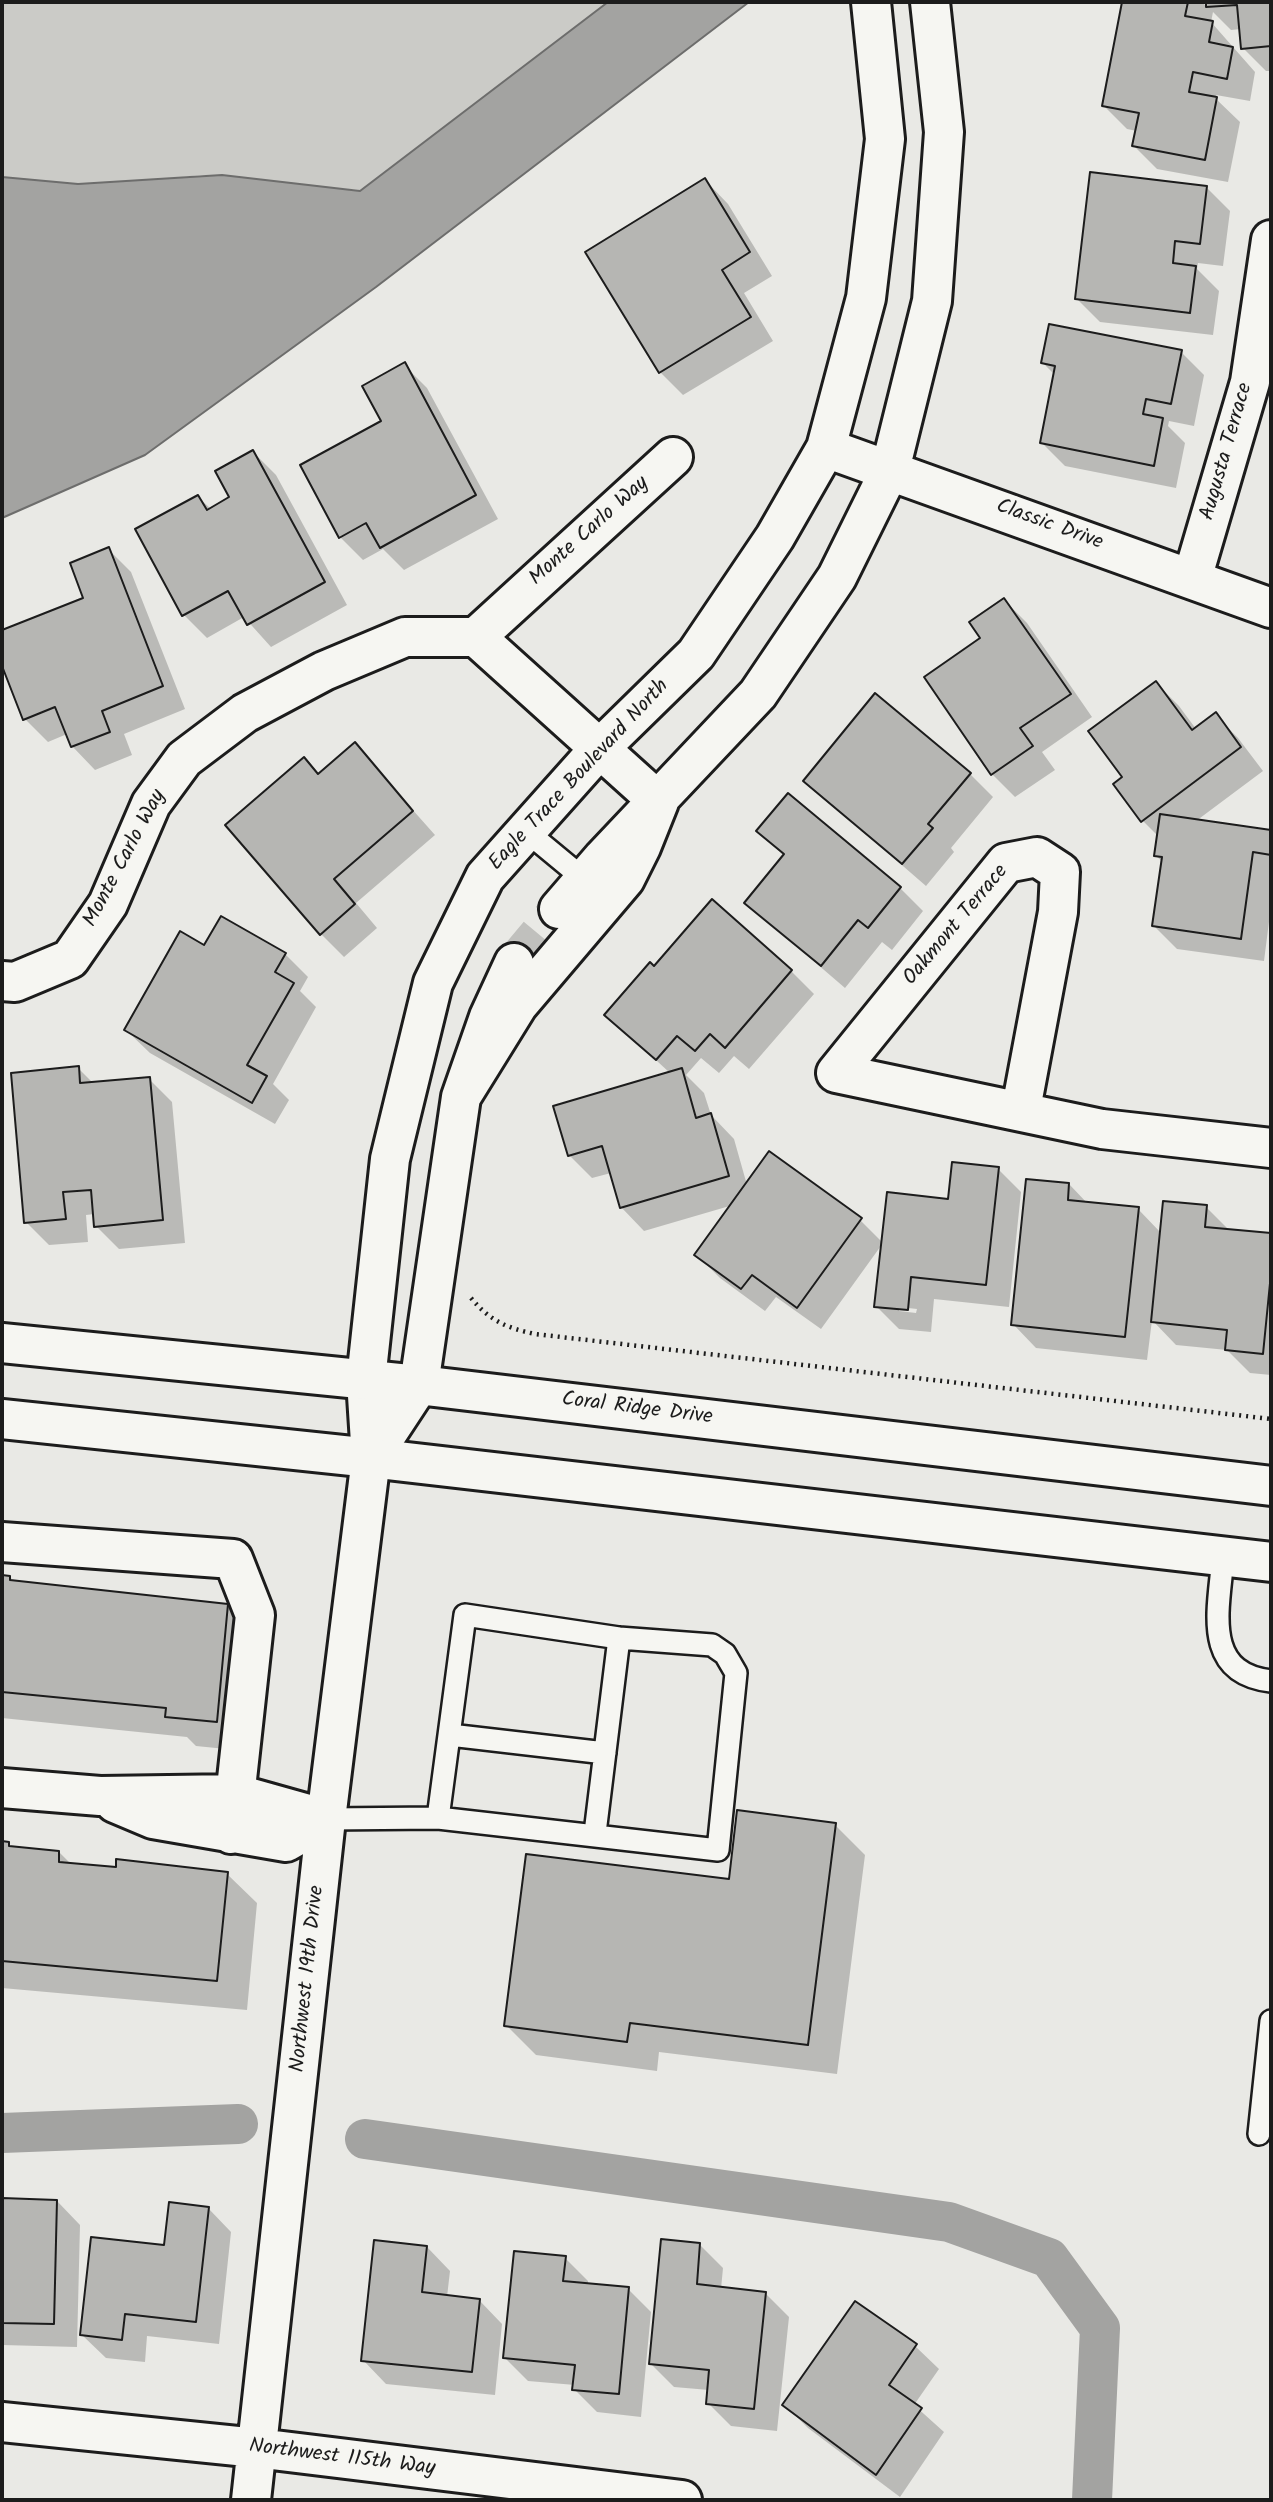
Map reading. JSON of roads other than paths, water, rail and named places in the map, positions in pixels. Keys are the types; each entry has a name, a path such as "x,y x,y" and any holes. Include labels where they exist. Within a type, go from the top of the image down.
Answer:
{"street":[{"name":"Eagle Trace Boulevard North","path":"371,1458 366,1380 390,1159 433,983 485,877 601,747 696,654 775,537 826,447 866,298 885,139 871,2"},
{"path":"559,909 758,694 836,577 890,470 933,301 944,132 930,2"},
{"name":"Augusta Terrace","path":"1192,579 1250,382 1271,240"},
{"name":"Classic Drive","path":"826,447 1271,608"},
{"name":"Monte Carlo Way","path":"2,981 15,982 70,958 108,904 151,804 184,759 245,713 324,670 405,637 476,637 673,457"},
{"path":"476,637 659,802"},
{"path":"461,1097 518,1005 625,879 642,847 659,802"},
{"name":"Oakmont Terrace","path":"1021,1109 1058,912 1060,872 1037,857 1006,863 836,1073 1021,1109 1102,1129 1271,1147"},
{"path":"371,1458 419,1385 461,1097 489,1017 514,963"},
{"name":"Coral Ridge Drive","path":"2,1343 419,1385 1271,1486"},
{"path":"2,1419 371,1458 1271,1562"},
{"name":"Northwest 19th Drive","path":"251,2500 326,1819 371,1458"},
{"path":"2,1542 233,1559 255,1615 231,1834"},
{"path":"2,1788 100,1796 237,1794 326,1819"},
{"path":"100,1796 153,1819 286,1842 326,1819"},
{"name":"Northwest 115th Way","path":"2,2422 257,2448 682,2500"}],"lane":[{"path":"526,831 584,879"},
{"path":"1223,1557 1217,1633 1225,1659 1250,1679 1271,1681"},
{"path":"326,1819 438,1818 595,1833 718,1850 736,1673 725,1654 712,1645 619,1638 465,1615 438,1818"},
{"path":"595,1833 619,1638"},
{"path":"450,1735 605,1753"},
{"path":"1259,2134 1271,2021"}],"waterway":[{"path":"2,2133 238,2124"},
{"path":"365,2139 949,2222 1049,2258 1100,2328 1092,2500"}],"tunnel":[{"path":"514,963 559,909"}]}
